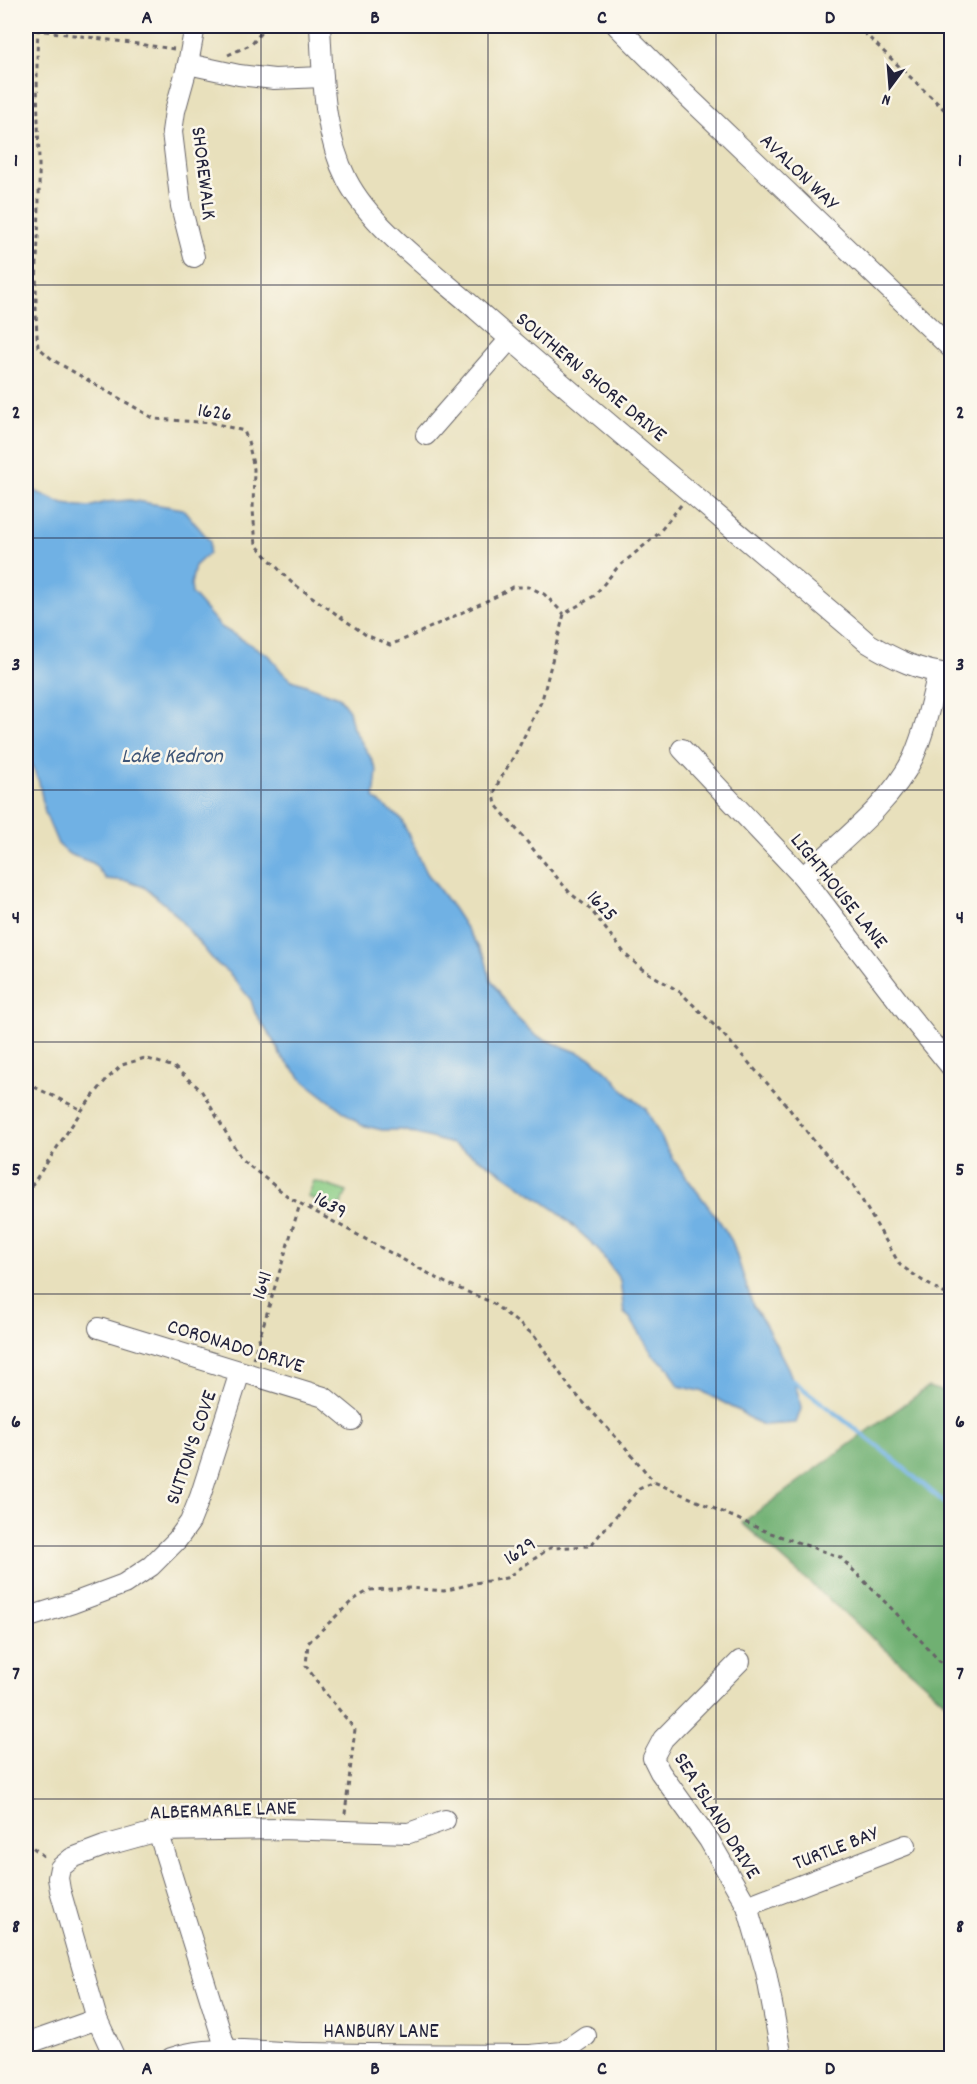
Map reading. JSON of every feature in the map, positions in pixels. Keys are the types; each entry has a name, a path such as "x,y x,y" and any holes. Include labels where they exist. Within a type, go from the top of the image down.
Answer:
{"street":[{"name":"SHOREWALK","path":"194,257 181,206 172,132 195,26"},
{"name":"SOUTHERN SHORE DRIVE","path":"320,26 329,127 337,159 360,202 374,219 510,339 868,643 895,660 945,674"},
{"name":"AVALON WAY","path":"616,26 951,349"},
{"path":"189,58 240,75 274,79 323,77"},
{"path":"426,435 510,339"},
{"path":"803,877 867,817 898,783 918,746 945,674"},
{"name":"LIGHTHOUSE LANE","path":"682,750 803,877 951,1068"},
{"name":"CORONADO DRIVE","path":"99,1328 324,1397 352,1420"},
{"name":"SUTTON'S COVE","path":"26,1618 124,1584 151,1566 177,1540 190,1522 201,1497 244,1373"},
{"name":"SEA ISLAND DRIVE","path":"740,1661 663,1739 653,1758 660,1772 709,1840 747,1906 766,1972 782,2058"},
{"name":"ALBERMARLE LANE","path":"60,1868 72,1858 86,1852 158,1832 223,1829 409,1833 445,1820"},
{"path":"158,1832 226,2050"},
{"name":"TURTLE BAY","path":"747,1906 906,1845"},
{"path":"60,1868 58,1878 60,1890 97,2019 115,2058"},
{"path":"30,2049 97,2019"},
{"name":"HANBURY LANE","path":"171,2058 226,2050 311,2054 530,2055 563,2052 586,2036"}],"path":[{"path":"225,56 252,44 266,26"},
{"path":"858,26 951,117"},
{"name":"1626","path":"189,58 38,28 36,70 39,193 35,322 38,347 53,360 155,419 213,423 244,431 254,469 253,510 256,545 291,582 366,635 390,645 512,587 529,587 544,594 564,614"},
{"path":"564,614 594,596 616,568 658,534 692,492"},
{"name":"1625","path":"564,614 542,700 517,751 499,781 494,794 496,805 570,893 591,910 626,955 642,969 680,992 722,1033 784,1102 814,1141 852,1183 900,1265 951,1298"},
{"name":"1639","path":"26,1194 81,1110 122,1065 146,1058 174,1067 201,1090 242,1160 300,1204 446,1283 491,1302 535,1336 570,1388 626,1447 654,1482"},
{"path":"26,1083 81,1110"},
{"name":"1641","path":"244,1373 300,1204"},
{"path":"654,1482 765,1531 840,1557 895,1612 951,1676"},
{"name":"1629","path":"345,1831 349,1764 355,1729 306,1666 308,1642 353,1600 370,1590 410,1588 444,1591 506,1578 550,1548 590,1546 639,1489 654,1482"},
{"path":"26,1842 60,1868"}],"green space":[{"path":"314,1181 347,1192 339,1208 308,1197"},
{"path":"928,1387 951,1394 951,1707 742,1523"}],"water":[{"name":"Lake Kedron","path":"26,487 63,504 89,507 106,502 130,500 183,509 210,541 209,553 195,566 191,584 192,594 221,627 270,656 281,671 292,680 339,697 349,710 353,728 377,771 374,798 401,819 427,873 485,957 490,978 514,1015 536,1036 592,1058 613,1077 623,1090 646,1109 672,1158 732,1241 753,1306 788,1368 799,1396 801,1409 796,1423 764,1425 704,1392 679,1386 669,1368 653,1355 630,1318 624,1313 620,1280 597,1248 558,1212 492,1166 452,1144 402,1130 382,1130 361,1125 305,1082 280,1055 278,1048 255,1013 251,1000 230,974 215,962 171,909 144,887 127,881 106,879 93,863 69,854 58,844 45,813 39,782 26,752"}],"waterway":[{"path":"792,1380 880,1448 952,1509"}]}
